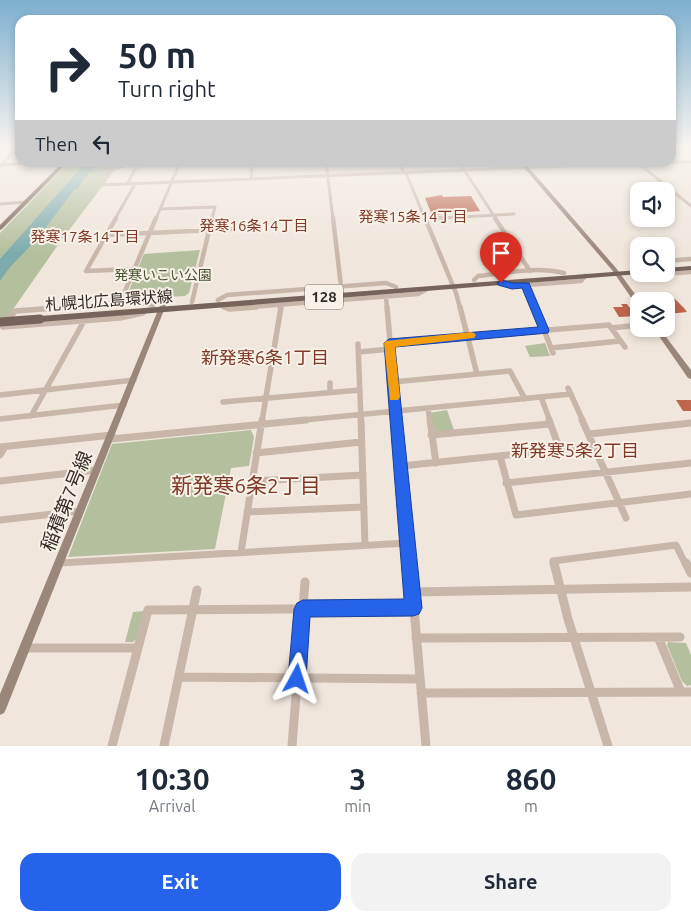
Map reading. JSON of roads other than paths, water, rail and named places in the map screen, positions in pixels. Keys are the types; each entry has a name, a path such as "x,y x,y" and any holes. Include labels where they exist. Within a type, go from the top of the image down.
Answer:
{"main road":[{"path":"0,228 41,183"},
{"path":"0,222 44,183"},
{"path":"539,183 616,271 631,292"},
{"path":"675,264 691,263"},
{"path":"675,269 691,268"},
{"name":"札幌北広島環状線","path":"0,322 396,287 501,283 585,276 630,269"},
{"name":"札幌北広島環状線","path":"158,308 192,302 219,303 427,289 474,280 564,273 630,272"},
{"name":"稲積第7号線","path":"0,709 134,380 158,308"},
{"name":"札幌北広島環状線","path":"0,318 41,317"},
{"path":"663,337 691,376"}],"street":[{"path":"102,183 157,183"},
{"path":"120,303 172,183"},
{"path":"329,183 341,286"},
{"path":"409,183 452,284 477,374"},
{"path":"473,183 530,271"},
{"path":"662,183 691,206"},
{"path":"134,184 86,271 135,269"},
{"path":"0,204 24,202"},
{"path":"160,209 215,207 192,302"},
{"path":"425,219 514,214"},
{"path":"106,235 235,229"},
{"path":"675,260 691,259"},
{"path":"474,280 478,276 530,271 554,270 564,273"},
{"path":"675,273 691,272"},
{"path":"501,283 512,286 526,285 581,280 585,276"},
{"path":"396,287 386,283 227,295 219,303 229,309 418,294 427,289"},
{"path":"526,285 552,350 620,340"},
{"path":"386,297 426,746"},
{"path":"137,302 158,308 120,318 3,327 15,311 137,302"},
{"path":"241,552 281,305"},
{"path":"30,416 84,321"},
{"path":"359,352 468,336 609,324 625,347"},
{"path":"611,328 630,326"},
{"path":"358,344 365,545"},
{"path":"393,382 510,371 524,399"},
{"path":"0,394 134,380"},
{"path":"330,382 330,392"},
{"path":"223,402 360,390"},
{"path":"0,455 2,447 524,399 569,391 626,518"},
{"path":"541,397 560,450"},
{"path":"0,419 124,405"},
{"path":"428,408 436,463"},
{"path":"589,434 691,423"},
{"path":"432,435 550,424"},
{"path":"256,453 361,442"},
{"path":"400,466 594,446"},
{"path":"500,456 516,514 691,494"},
{"path":"506,483 691,463"},
{"path":"0,481 97,470"},
{"path":"252,481 362,475"},
{"path":"247,512 364,507"},
{"path":"0,520 80,511"},
{"path":"60,563 407,542"},
{"path":"608,746 573,637 553,561 676,545 691,574"},
{"path":"292,746 305,582"},
{"path":"412,592 560,588 691,588"},
{"path":"164,746 197,590"},
{"path":"112,746 148,610 413,608"},
{"path":"421,693 591,694 686,692 658,637"},
{"path":"416,638 680,637"},
{"path":"26,648 138,648"},
{"path":"179,677 420,679"}],"water":[{"path":"68,183 81,183 38,238 10,267 0,281 0,259"}],"district":[{"name":"発寒15条14丁目","path":"413,217"},
{"name":"発寒16条14丁目","path":"254,226"},
{"name":"発寒17条14丁目","path":"85,237"},
{"name":"新発寒6条1丁目","path":"265,358"},
{"name":"新発寒5条2丁目","path":"575,451"},
{"name":"新発寒6条2丁目","path":"246,486"}],"park label":[{"name":"発寒いこい公園","path":"163,275"}]}
